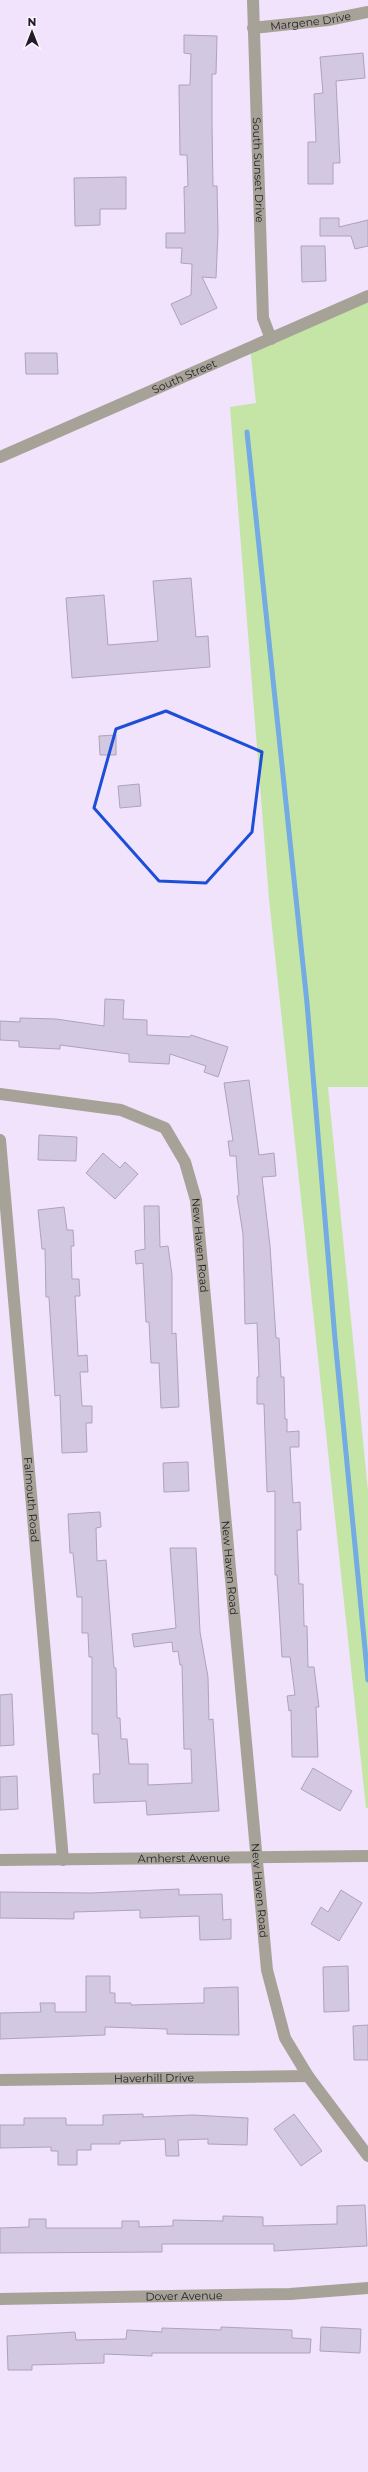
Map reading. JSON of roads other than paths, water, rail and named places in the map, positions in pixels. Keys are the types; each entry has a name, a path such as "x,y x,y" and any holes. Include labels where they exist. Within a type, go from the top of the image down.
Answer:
{"street":[{"name":"South Sunset Drive","path":"253,0 263,318 271,339"},
{"name":"Margene Drive","path":"253,28 328,20 368,12"},
{"name":"South Street","path":"0,457 368,296"},
{"name":"New Haven Road","path":"0,1094 121,1110 165,1128 185,1162 196,1200 267,1970 285,2038 308,2076 368,2156"},
{"name":"Falmouth Road","path":"0,1140 63,1860"},
{"name":"Amherst Avenue","path":"0,1860 368,1856"},
{"name":"Haverhill Drive","path":"0,2080 308,2076"},
{"name":"Dover Avenue","path":"0,2299 290,2294 368,2288"}],"waterway":[{"path":"247,432 307,1003 335,1339 368,1680"}]}
